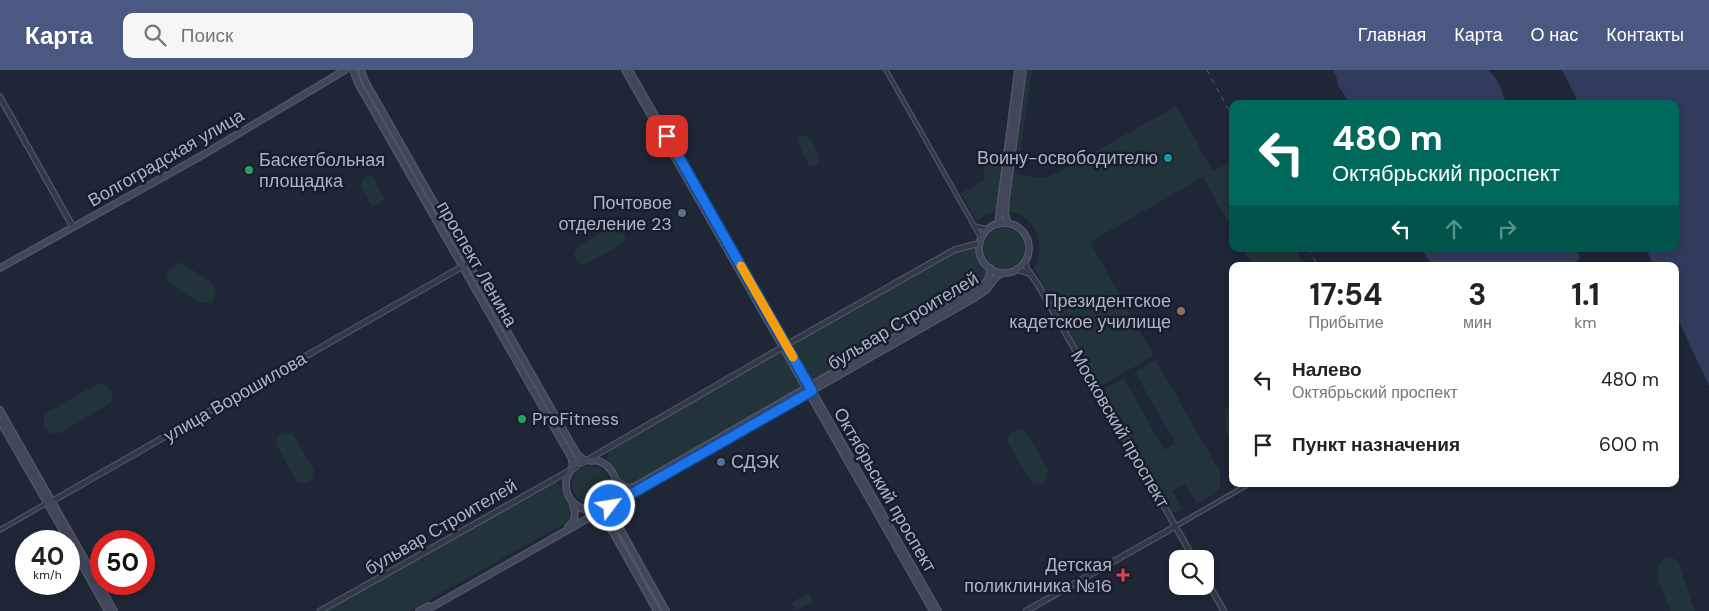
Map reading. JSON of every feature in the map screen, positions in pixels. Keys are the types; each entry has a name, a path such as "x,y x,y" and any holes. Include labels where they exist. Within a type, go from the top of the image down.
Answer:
{"main road":[{"name":"Волгоградская улица","path":"0,268 201,156 345,70"},
{"name":"проспект Ленина","path":"353,70 359,85 571,458 573,469"},
{"name":"проспект Ленина","path":"361,70 365,81 577,454 587,461"},
{"name":"Октябрьский проспект","path":"625,70 784,346"},
{"name":"Октябрьский проспект","path":"629,70 809,390 938,611"},
{"path":"998,224 1018,70"},
{"path":"1008,223 1005,214 1006,200 1024,70"},
{"path":"1008,223 1020,228 1027,239 1028,252 1025,261 1016,269 1003,272 990,268 981,257 980,240 988,228 1008,223"},
{"name":"бульвар Строителей","path":"425,611 809,390 973,292 988,280 990,268"},
{"name":"бульвар Строителей","path":"615,479 622,486 634,487 976,297 986,290 999,274 1003,272"},
{"path":"0,410 63,530"},
{"path":"0,421 114,611"},
{"path":"420,611 571,525 575,517 572,501 567,489 567,480 573,469 587,461 606,466 612,472 616,487 610,505 613,516 666,611"},
{"name":"Октябрьский проспект","path":"868,492 933,611"},
{"path":"572,501 582,508 592,510 601,508 612,498"},
{"path":"601,508 657,611"},
{"path":"80,561 108,611"}],"street":[{"path":"886,70 975,226 980,240"},
{"path":"0,98 73,227"},
{"path":"975,226 988,228"},
{"name":"бульвар Строителей","path":"587,461 784,346 954,250 980,240"},
{"name":"Московский проспект","path":"1025,261 1030,274 1041,290 1189,550"},
{"name":"улица Ворошилова","path":"0,530 469,263"},
{"path":"1016,269 1024,270 1030,274"},
{"name":"бульвар Строителей","path":"320,611 573,469"},
{"path":"1026,611 1244,487"},
{"path":"1214,594 1224,611"}],"shaded area":[{"path":"1027,70 1032,70 1018,164 1016,160"},
{"path":"1176,106 1213,171 1229,163 1229,224 1203,177 1090,242 1154,356 1100,386 1034,268 1038,259 1039,241 1032,225 1018,214 1009,211 1014,174 1045,178 1069,167"},
{"path":"805,135 811,140 818,152 819,163 816,166 809,165 798,144 799,137"},
{"path":"1005,154 999,210 986,214 977,221 961,193 984,180 984,164"},
{"path":"369,176 373,177 384,198 381,203 375,206 371,205 361,185 362,180"},
{"path":"616,225 622,229 625,235 625,240 622,244 584,265 578,262 574,254 577,247 611,226"},
{"path":"1004,228 1018,234 1024,248 1018,262 1004,268 990,262 984,248 990,234"},
{"path":"973,247 988,275 983,282 818,378 813,380 807,376 792,349 794,344 948,256"},
{"path":"1245,252 1297,252 1303,262 1251,262"},
{"path":"177,263 181,263 203,276 213,285 216,295 211,303 199,302 167,281 169,269"},
{"path":"779,352 783,353 801,384 798,390 633,485 626,484 622,480 616,469 607,459 608,451"},
{"path":"1156,360 1220,472 1220,489 1197,504 1185,484 1172,491 1182,510 1172,513 1103,390 1124,378 1164,450 1175,443 1137,376 1136,371"},
{"path":"99,383 106,385 111,390 110,403 60,433 51,433 44,428 44,416 48,412"},
{"path":"1225,409 1229,409 1229,435 1226,435"},
{"path":"1019,429 1026,432 1048,469 1047,478 1043,483 1035,484 1031,482 1011,448 1008,439 1009,435"},
{"path":"284,432 293,434 314,469 313,478 308,482 297,482 276,444 277,437"},
{"path":"591,466 605,471 610,485 605,499 591,504 577,499 572,485 577,471"},
{"path":"551,482 556,482 561,487 564,498 573,510 573,516 569,521 409,611 325,611"},
{"path":"1669,556 1678,561 1695,611 1671,611 1661,589 1658,573 1658,566 1662,560"},
{"path":"808,593 813,601 795,611 791,603"}],"water":[{"path":"1333,70 1488,70 1498,82 1505,100 1347,100 1338,85"},
{"path":"1562,70 1709,70 1709,386 1679,322 1679,262 1652,262 1647,252 1679,252 1679,100 1577,100"},
{"path":"1423,252 1577,252 1580,258 1576,262 1430,262"}],"railway":[{"path":"1207,70 1229,110"},
{"path":"1310,252 1316,262"}],"slow traffic":[{"path":"741,266 793,357"}],"place":[{"name":"Воину-освободителю","path":"1168,158"},
{"name":"Баскетбольная площадка","path":"249,170"},
{"name":"Почтовое отделение 23","path":"682,213"},
{"name":"Президентское кадетское училище","path":"1181,311"},
{"name":"ProFitness","path":"522,419"},
{"name":"СДЭК","path":"721,462"},
{"name":"Детская поликлиника №16","path":"1123,575"}],"route":[{"path":"610,506 812,391 667,136"}]}
